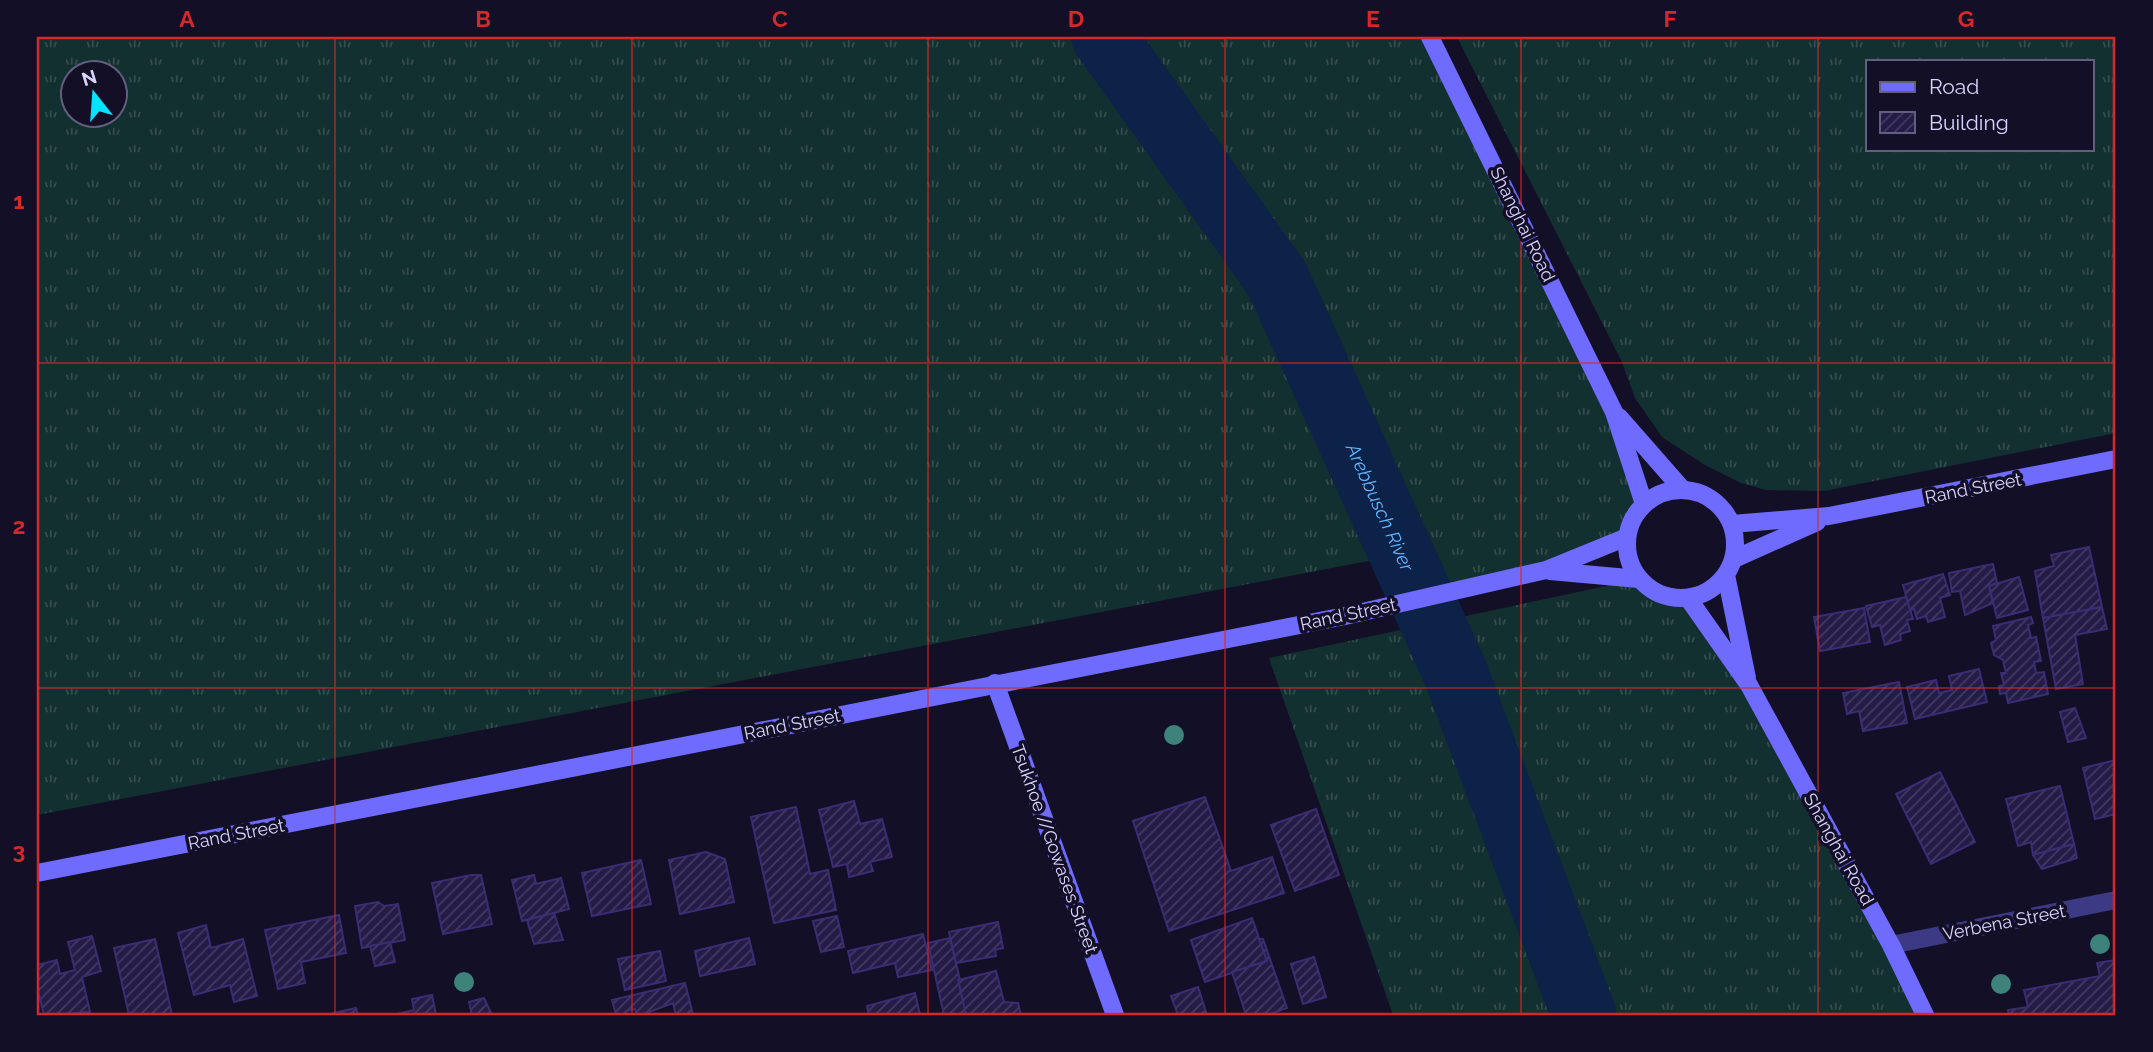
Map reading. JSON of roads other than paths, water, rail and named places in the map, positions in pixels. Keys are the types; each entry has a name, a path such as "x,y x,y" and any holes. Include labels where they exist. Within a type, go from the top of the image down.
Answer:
{"street":[{"name":"Shanghai Road","path":"1430,37 1614,412"},
{"path":"1614,412 1683,490"},
{"path":"1614,412 1644,504"},
{"name":"Rand Street","path":"1732,524 1829,516 2116,459"},
{"path":"1683,490 1703,494 1721,506 1732,524 1736,541 1730,567 1709,591 1688,598 1661,595 1639,579 1631,566 1627,537 1633,519 1644,504 1662,494 1683,490"},
{"name":"Rand Street","path":"1730,567 1829,516"},
{"name":"Rand Street","path":"37,873 1345,616 1539,572 1627,537"},
{"name":"Shanghai Road","path":"1730,567 1749,685"},
{"name":"Rand Street","path":"1539,572 1639,579"},
{"name":"Shanghai Road","path":"1688,598 1749,685 1891,945 1926,1015"},
{"name":"Tsukhoe //Gowases Street","path":"995,684 1115,1015"},
{"name":"Verbena Street","path":"1891,945 2116,900"}],"waterway":[{"name":"Arebbusch River","path":"1104,37 1277,279 1455,672 1584,1015"}]}
